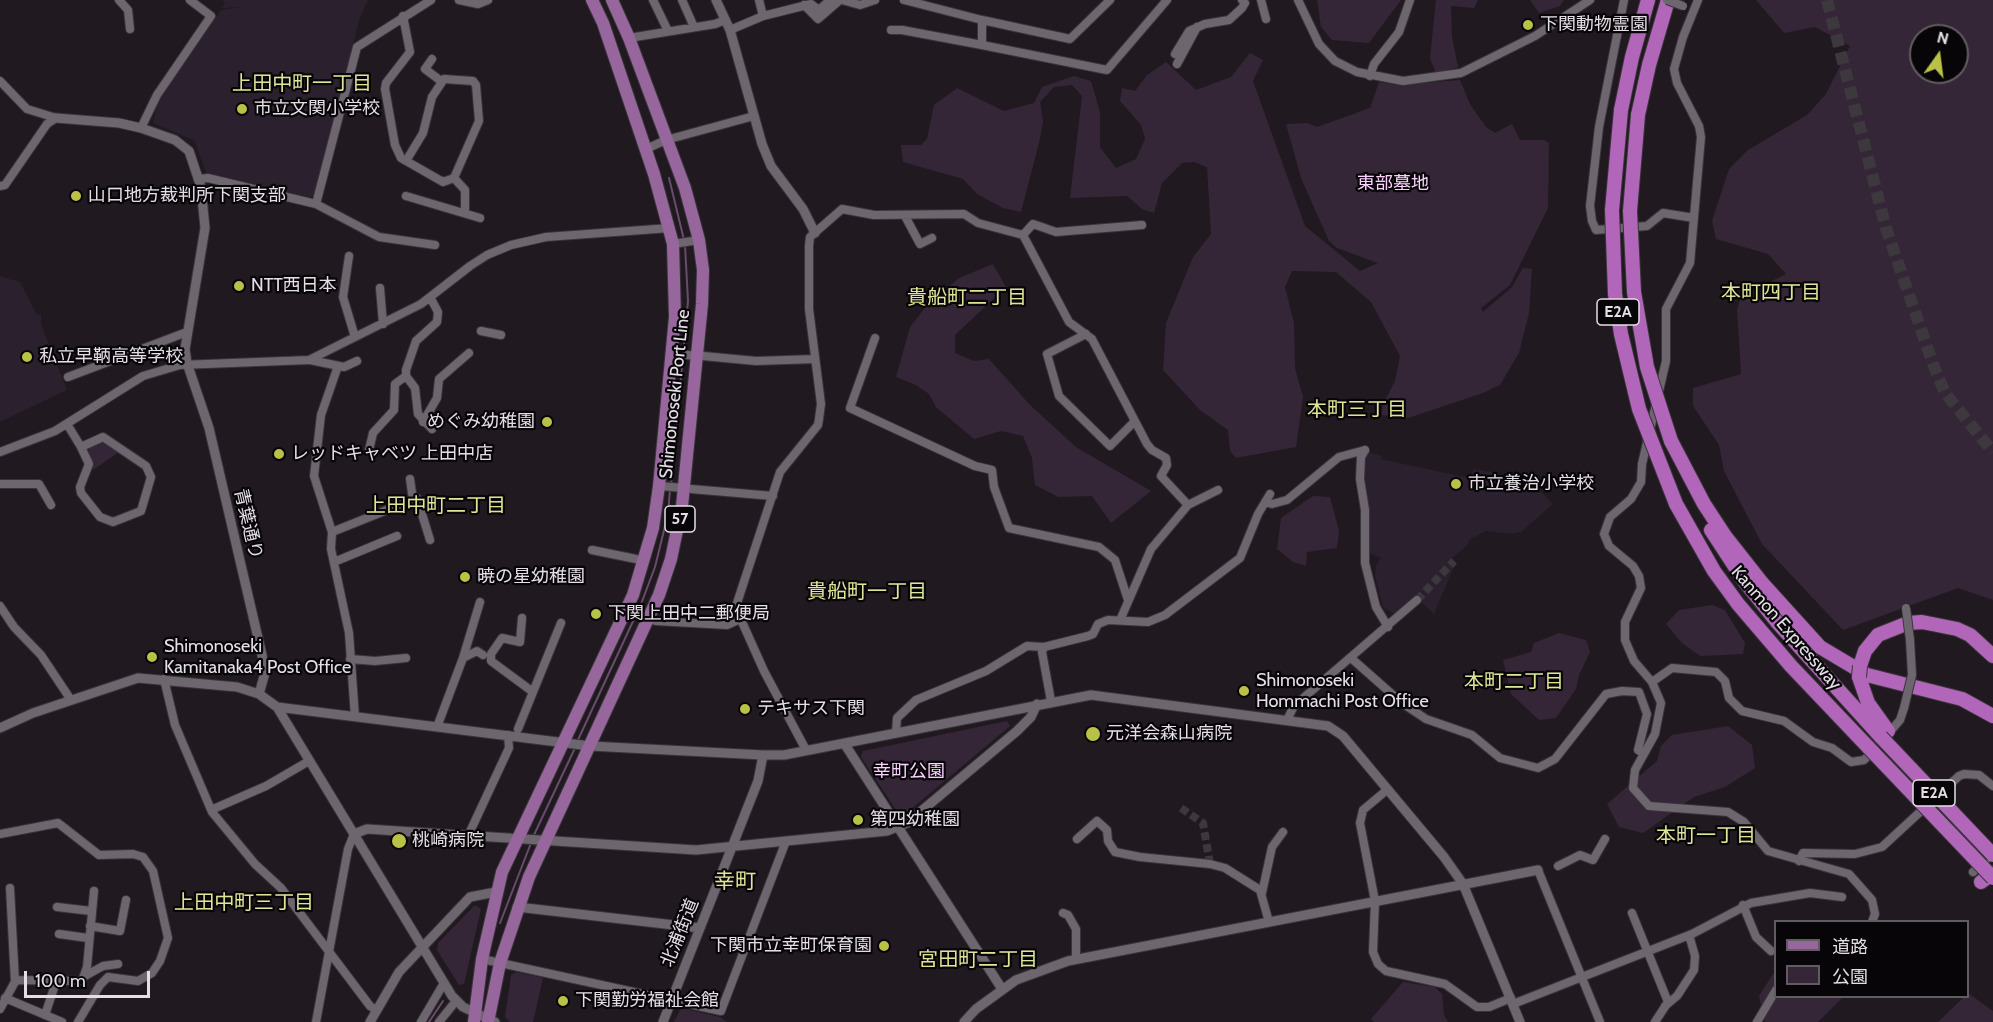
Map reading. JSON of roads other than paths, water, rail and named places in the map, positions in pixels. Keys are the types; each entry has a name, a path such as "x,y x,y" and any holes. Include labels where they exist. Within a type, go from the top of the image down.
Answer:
{"highway":[{"name":"Kanmon Expressway","path":"1648,0 1632,57 1621,110 1612,210 1613,264 1621,334 1639,410 1676,504 1714,571 1738,604 1982,877"},
{"name":"Kanmon Expressway","path":"1668,0 1649,65 1638,115 1631,188 1634,292 1647,367 1671,441 1700,509 1729,559 1789,637 1885,734"},
{"path":"1671,441 1704,504 1725,536 1762,583 1821,647 1867,675 1962,699 1993,716"},
{"path":"1885,734 1868,703 1860,671 1865,651 1878,635 1908,623 1922,622 1957,629 1970,635 1993,656"},
{"name":"E2A","path":"1885,734 1946,797 1968,828 1993,854"},
{"path":"1982,877 1993,873"}],"main road":[{"name":"Shimonoseki Port Line","path":"490,1021 500,963 517,907 629,611 644,561 661,486 673,354 676,244 603,23 592,0"},
{"name":"Shimonoseki Port Line","path":"474,1017 482,959 496,892 521,839 649,619 671,559 684,488 703,270 694,240 685,188 629,38 612,0"}],"street":[{"path":"119,0 128,10 130,29"},
{"path":"141,128 157,95 211,16 190,0"},
{"path":"316,204 357,47 431,0"},
{"path":"459,0 478,4 488,0"},
{"path":"653,0 668,31"},
{"path":"682,0 694,27"},
{"path":"716,0 730,30 754,116 771,166 803,209 815,233"},
{"path":"759,0 763,16"},
{"path":"730,30 763,16 811,4 819,10 830,0"},
{"path":"804,6 818,19 841,0 860,4 875,0"},
{"path":"904,0 1070,39 1110,0"},
{"path":"891,30 902,30 1107,70 1167,0"},
{"path":"1176,54 1189,31 1198,26 1229,20 1242,8 1245,3 1242,0"},
{"path":"1261,0 1266,19"},
{"path":"1298,0 1311,28 1326,52 1344,66 1370,76 1403,81 1461,73 1534,36 1590,0"},
{"path":"1370,76 1374,64 1399,32 1410,0"},
{"path":"1624,0 1599,127 1590,206 1592,221 1596,230 1647,226 1663,213 1694,218"},
{"path":"1668,0 1693,10"},
{"path":"1698,0 1674,69 1677,83 1700,126 1700,158 1690,263 1666,309 1666,361 1642,464 1641,482 1631,499 1610,517 1604,534 1609,546 1633,566 1639,576 1640,595 1627,615 1624,634 1634,661 1652,682 1660,697 1662,709 1654,734 1643,753 1632,783 1636,793 1646,804 1728,812 1744,822 1768,851 1852,876 1865,889 1875,905 1872,920"},
{"path":"403,16 410,52 386,83 385,89 395,145 401,158 443,182 454,178 479,121 478,93 473,81 452,78 441,81 432,97 423,133 406,160"},
{"path":"629,38 726,20"},
{"path":"981,45 982,20"},
{"path":"1177,64 1198,26"},
{"path":"432,59 425,69 441,81"},
{"path":"0,81 27,108 56,118"},
{"path":"646,148 666,140 754,116"},
{"path":"0,186 5,184 47,124 56,118"},
{"name":"青葉通り","path":"56,118 119,123 141,128 184,146 189,151 199,179 205,228 185,349 187,363 209,428 262,655 265,673 260,694"},
{"path":"199,179 208,178 316,204 379,237 435,245"},
{"path":"454,178 465,190 465,212"},
{"path":"406,196 480,218"},
{"path":"806,750 764,671 740,619 737,603 784,465 818,425 821,404 808,272 810,237 842,209 866,215 964,214 978,223 1023,236 1069,322 1092,339 1134,422 1152,450 1166,458 1167,465 1161,476 1188,505"},
{"path":"905,216 920,244 932,238"},
{"path":"1023,236 1033,224 1056,232 1143,225"},
{"path":"309,360 383,324 430,297 487,255 518,243 546,237 670,228"},
{"path":"676,244 694,240"},
{"path":"349,256 343,297 355,337"},
{"path":"380,288 383,324"},
{"path":"369,450 373,434 393,410 395,384 406,376 416,341 433,327 439,315 430,297"},
{"path":"69,377 187,332"},
{"path":"481,332 501,335"},
{"path":"1086,334 1047,354 1059,396 1110,446 1134,422"},
{"path":"875,338 850,408 975,466 992,470 994,487 1009,528 1099,548 1115,560 1128,600"},
{"path":"423,422 438,398 439,379 469,353"},
{"path":"673,354 756,361 815,359"},
{"path":"0,452 67,424 143,376 187,363 309,360 345,367 357,361"},
{"path":"338,366 321,415 314,470 332,532 334,562 346,615 355,717"},
{"path":"406,376 416,388 417,411 423,422 432,429"},
{"path":"67,424 88,464 80,487 81,493 100,517 113,522 141,511 151,477 146,466 103,437 81,447"},
{"path":"1265,502 1272,504 1287,500 1339,457 1365,450 1361,457 1360,479 1365,510 1365,563 1376,607 1388,627"},
{"path":"410,480 412,500"},
{"path":"0,484 39,484 51,505"},
{"path":"661,486 773,496"},
{"path":"1121,618 1151,549 1188,505 1218,490"},
{"path":"896,732 897,718 916,700 986,671 1028,646 1044,647 1088,636 1093,634 1098,624 1121,618 1148,622 1165,615 1240,558 1270,494"},
{"path":"332,532 417,498 430,540"},
{"path":"334,562 396,536"},
{"path":"592,549 636,559"},
{"path":"1287,720 1294,706 1417,600"},
{"path":"437,727 463,658 480,602"},
{"path":"0,606 14,627 41,655 71,700"},
{"path":"1652,682 1672,668 1716,672 1725,681 1729,698 1742,711 1784,721 1813,742 1832,748 1851,762 1864,760 1895,728 1904,708 1912,675 1906,608"},
{"path":"629,611 649,619 727,625 740,619"},
{"path":"522,618 520,642 502,638 491,654 491,661 533,692"},
{"path":"518,729 561,622"},
{"path":"1044,647 1042,652 1051,701"},
{"path":"463,658 477,651 483,655"},
{"path":"350,659 375,661 406,658"},
{"path":"1351,658 1402,703 1426,719 1472,735 1500,758 1538,768 1555,759 1606,694 1622,691 1639,692 1647,714 1638,750 1643,753"},
{"path":"0,728 19,718 132,679 164,679 237,687 260,694 277,707 456,1001 474,1017 490,1021"},
{"path":"164,679 175,725 211,810 255,864 281,888 375,1010"},
{"path":"277,707 577,744 763,755 784,755 1075,696 1107,696 1287,720 1336,729 1388,789 1463,884 1520,1022"},
{"path":"316,1022 348,849 354,834 367,829 696,850 898,828 1017,731 1031,717 1036,704"},
{"path":"468,836 509,748 508,735"},
{"path":"844,743 1002,989"},
{"name":"北浦街道","path":"663,1022 761,772 763,755"},
{"path":"211,810 266,786 309,761"},
{"path":"1799,861 1803,853 1855,854 1882,847 1959,776 1964,774 1979,775 1993,786"},
{"path":"1388,789 1361,813 1360,830 1375,901 1373,952 1382,970 1436,980 1477,1007 1489,1007 1512,1001 1582,977 1689,935 1743,906 1810,893 1842,897"},
{"path":"1077,839 1097,821 1107,830 1108,841 1115,852 1220,866 1247,880 1262,893"},
{"path":"0,834 58,823 99,855 133,854 143,857 153,871 168,938 160,961 152,973 138,981 108,977 100,985 78,1022"},
{"path":"1269,922 1262,893 1274,842 1283,832"},
{"path":"1558,866 1580,855 1593,860 1605,838"},
{"path":"482,959 721,1011 786,841"},
{"path":"1982,877 1993,854"},
{"path":"964,1022 1002,989 1044,968 1076,959 1538,870 1600,1022"},
{"path":"0,1008 15,982 10,888"},
{"path":"85,976 94,891"},
{"path":"370,1022 399,972 470,897 496,892"},
{"path":"90,927 120,931 126,900"},
{"path":"1743,906 1756,937 1771,951"},
{"path":"57,907 91,911"},
{"path":"517,907 700,928"},
{"path":"1063,913 1068,915 1076,929 1076,959"},
{"path":"1632,913 1668,1002 1655,1022"},
{"path":"59,934 88,938"},
{"path":"1665,1006 1677,996 1694,970 1695,956 1689,935"},
{"path":"15,982 57,979 77,983 104,966 118,964"},
{"path":"45,1015 57,979"},
{"path":"421,1022 444,983"},
{"path":"1757,1022 1774,993"},
{"path":"5,998 62,1022"},
{"path":"439,1022 456,1001"}],"waterway":[{"path":"669,178 684,240"},
{"path":"671,485 688,301 685,245"},
{"path":"638,612 655,567 668,514 670,490"},
{"path":"577,742 635,617"},
{"path":"533,837 575,748"},
{"path":"500,923 531,843"},
{"path":"429,1022 443,1001"}],"tunnel":[{"path":"1827,0 1886,228 1933,364 1945,393 1993,452"},
{"path":"1417,600 1454,561"},
{"path":"1181,808 1203,823 1210,864"}],"place":[{"name":"下関動物霊園","path":"1528,25"},
{"name":"市立文関小学校","path":"242,109"},
{"name":"山口地方裁判所下関支部","path":"76,196"},
{"name":"NTT西日本","path":"239,286"},
{"name":"私立早鞆高等学校","path":"27,357"},
{"name":"めぐみ幼稚園","path":"547,422"},
{"name":"レッドキャベツ 上田中店","path":"279,454"},
{"name":"市立養治小学校","path":"1456,484"},
{"name":"暁の星幼稚園","path":"465,577"},
{"name":"下関上田中二郵便局","path":"596,614"},
{"name":"Shimonoseki Kamitanaka4 Post Office","path":"152,657"},
{"name":"Shimonoseki Hommachi Post Office","path":"1244,691"},
{"name":"テキサス下関","path":"745,709"},
{"name":"元洋会森山病院","path":"1093,734"},
{"name":"第四幼稚園","path":"858,820"},
{"name":"桃崎病院","path":"399,841"},
{"name":"下関市立幸町保育園","path":"884,946"},
{"name":"下関勤労福祉会館","path":"563,1001"}],"district":[{"name":"上田中町一丁目","path":"302,84"},
{"name":"本町四丁目","path":"1771,293"},
{"name":"貴船町二丁目","path":"967,298"},
{"name":"本町三丁目","path":"1357,410"},
{"name":"上田中町二丁目","path":"436,506"},
{"name":"貴船町一丁目","path":"867,592"},
{"name":"本町二丁目","path":"1514,682"},
{"name":"本町一丁目","path":"1706,836"},
{"name":"幸町","path":"735,882"},
{"name":"上田中町三丁目","path":"244,903"},
{"name":"宮田町二丁目","path":"978,960"}],"park label":[{"name":"東部墓地","path":"1393,184"},
{"name":"幸町公園","path":"909,772"}]}
